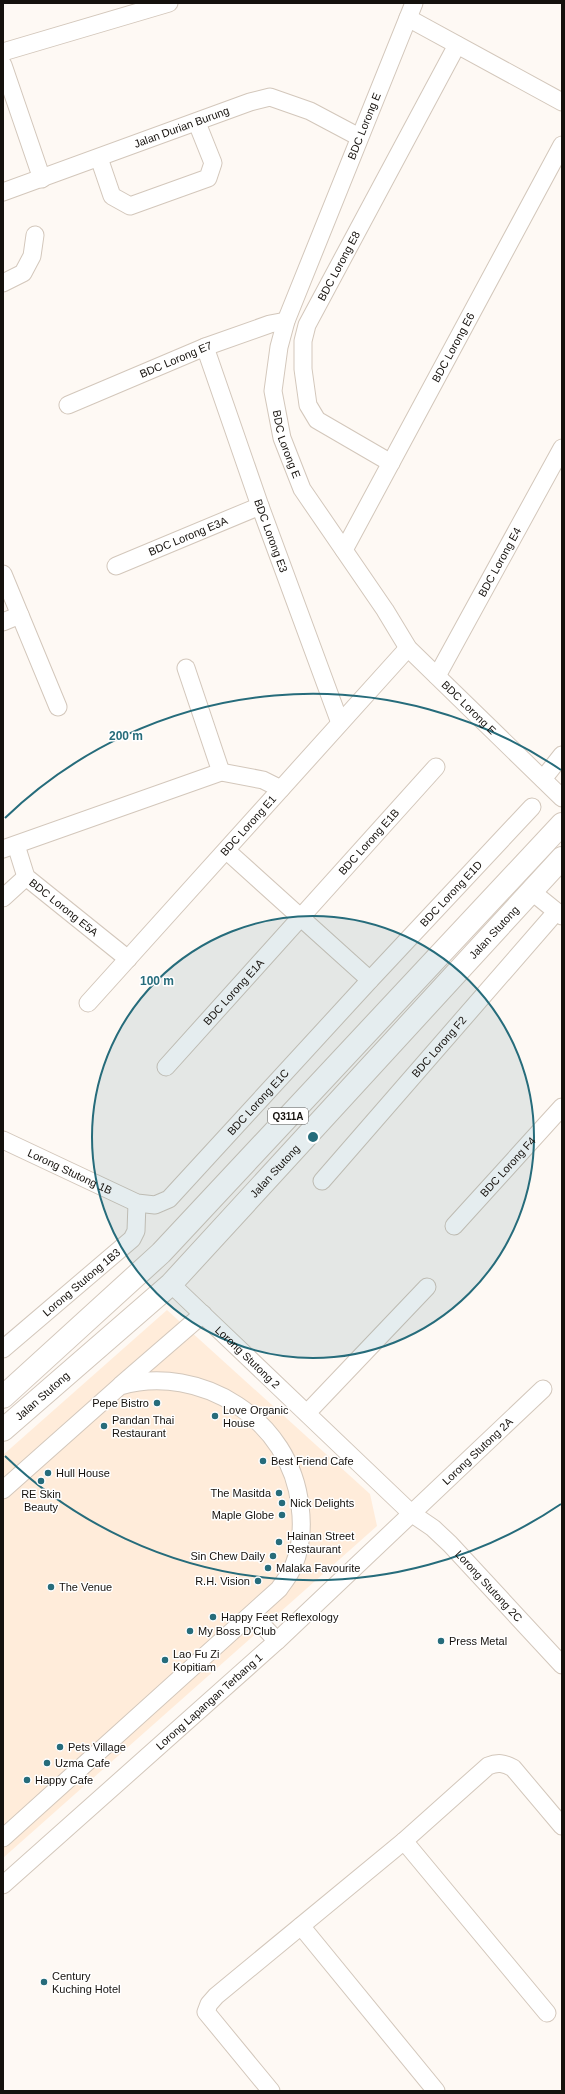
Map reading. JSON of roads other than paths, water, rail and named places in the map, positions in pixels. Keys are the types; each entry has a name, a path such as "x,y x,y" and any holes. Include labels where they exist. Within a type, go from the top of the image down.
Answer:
{"main road":[{"name":"Q311A","path":"3,1397 161,1253 562,824"},
{"name":"Jalan Stutong","path":"3,1430 172,1284 562,858"},
{"path":"3,1423 62,1371 91,1354"},
{"path":"3,1390 26,1377"}],"street":[{"path":"3,52 169,3"},
{"path":"411,10 457,45 562,102"},
{"name":"BDC Lorong E","path":"411,10 286,321 279,347 273,391 282,438 302,489 408,648 562,798"},
{"name":"BDC Lorong E8","path":"391,463 317,420 308,405 303,369 303,341 307,326 457,45"},
{"path":"3,66 42,179"},
{"name":"Jalan Durian Burung","path":"3,192 197,123 250,102 270,98 310,111 359,137"},
{"path":"99,158 112,196 130,206 208,178 213,163 197,123"},
{"name":"BDC Lorong E6","path":"344,550 562,145"},
{"path":"3,283 23,273 32,256 35,235"},
{"name":"BDC Lorong E7","path":"68,405 205,347 270,324 286,321"},
{"name":"BDC Lorong E3","path":"205,347 260,506 340,723"},
{"name":"BDC Lorong E4","path":"437,676 562,448"},
{"name":"BDC Lorong E3A","path":"116,566 260,506"},
{"path":"3,574 58,707"},
{"path":"3,622 20,615"},
{"name":"BDC Lorong E1","path":"88,1003 227,851 408,648"},
{"path":"186,668 221,772"},
{"path":"544,779 562,755"},
{"name":"BDC Lorong E1B","path":"301,917 436,767"},
{"path":"10,847 221,772 263,780 281,789"},
{"name":"BDC Lorong E1D","path":"370,980 532,807"},
{"name":"BDC Lorong E5A","path":"10,847 26,877 128,959"},
{"path":"227,851 370,980"},
{"path":"3,898 26,877"},
{"path":"531,891 559,914"},
{"name":"BDC Lorong F2","path":"322,1181 559,914"},
{"name":"BDC Lorong E1A","path":"166,1067 301,917"},
{"name":"BDC Lorong E1C","path":"137,1203 155,1205 169,1199 370,980"},
{"name":"BDC Lorong F4","path":"454,1226 562,1107"},
{"name":"Lorong Stutong 1B","path":"3,1140 137,1203"},
{"name":"Lorong Stutong 1B3","path":"3,1349 132,1239 136,1231 137,1203"},
{"name":"Lorong Stutong 2","path":"172,1284 411,1513"},
{"path":"307,1413 427,1287"},
{"path":"3,1490 203,1314"},
{"path":"3,1838 279,1589 291,1570 301,1533 302,1521 299,1491 289,1466 274,1440 256,1418 235,1403 216,1393 189,1383 138,1381 120,1386"},
{"name":"Lorong Stutong 2A","path":"411,1513 543,1389"},
{"name":"Lorong Lapangan Terbang 1","path":"3,1885 277,1641 411,1513"},
{"name":"Lorong Stutong 2C","path":"411,1513 433,1528 450,1544 562,1665"},
{"path":"252,1614 277,1641"},
{"path":"271,2091 206,2012 209,2004 216,1996 404,1841 488,1766 496,1763 506,1764 513,1768 562,1826"},
{"path":"404,1841 547,2013"},
{"path":"301,1926 436,2091"}],"place":[{"name":"Pepe Bistro","path":"157,1403"},
{"name":"Love Organic House","path":"215,1416"},
{"name":"Pandan Thai Restaurant","path":"104,1426"},
{"name":"Best Friend Cafe","path":"263,1461"},
{"name":"Hull House","path":"48,1473"},
{"name":"RE Skin Beauty","path":"41,1481"},
{"name":"The Masitda","path":"279,1493"},
{"name":"Nick Delights","path":"282,1503"},
{"name":"Maple Globe","path":"282,1515"},
{"name":"Hainan Street Restaurant","path":"279,1542"},
{"name":"Sin Chew Daily","path":"273,1556"},
{"name":"Malaka Favourite","path":"268,1568"},
{"name":"R.H. Vision","path":"258,1581"},
{"name":"The Venue","path":"51,1587"},
{"name":"Happy Feet Reflexology","path":"213,1617"},
{"name":"My Boss D'Club","path":"190,1631"},
{"name":"Press Metal","path":"441,1641"},
{"name":"Lao Fu Zi Kopitiam","path":"165,1660"},
{"name":"Pets Village","path":"60,1747"},
{"name":"Uzma Cafe","path":"47,1763"},
{"name":"Happy Cafe","path":"27,1780"},
{"name":"Century Kuching Hotel","path":"44,1982"}]}
